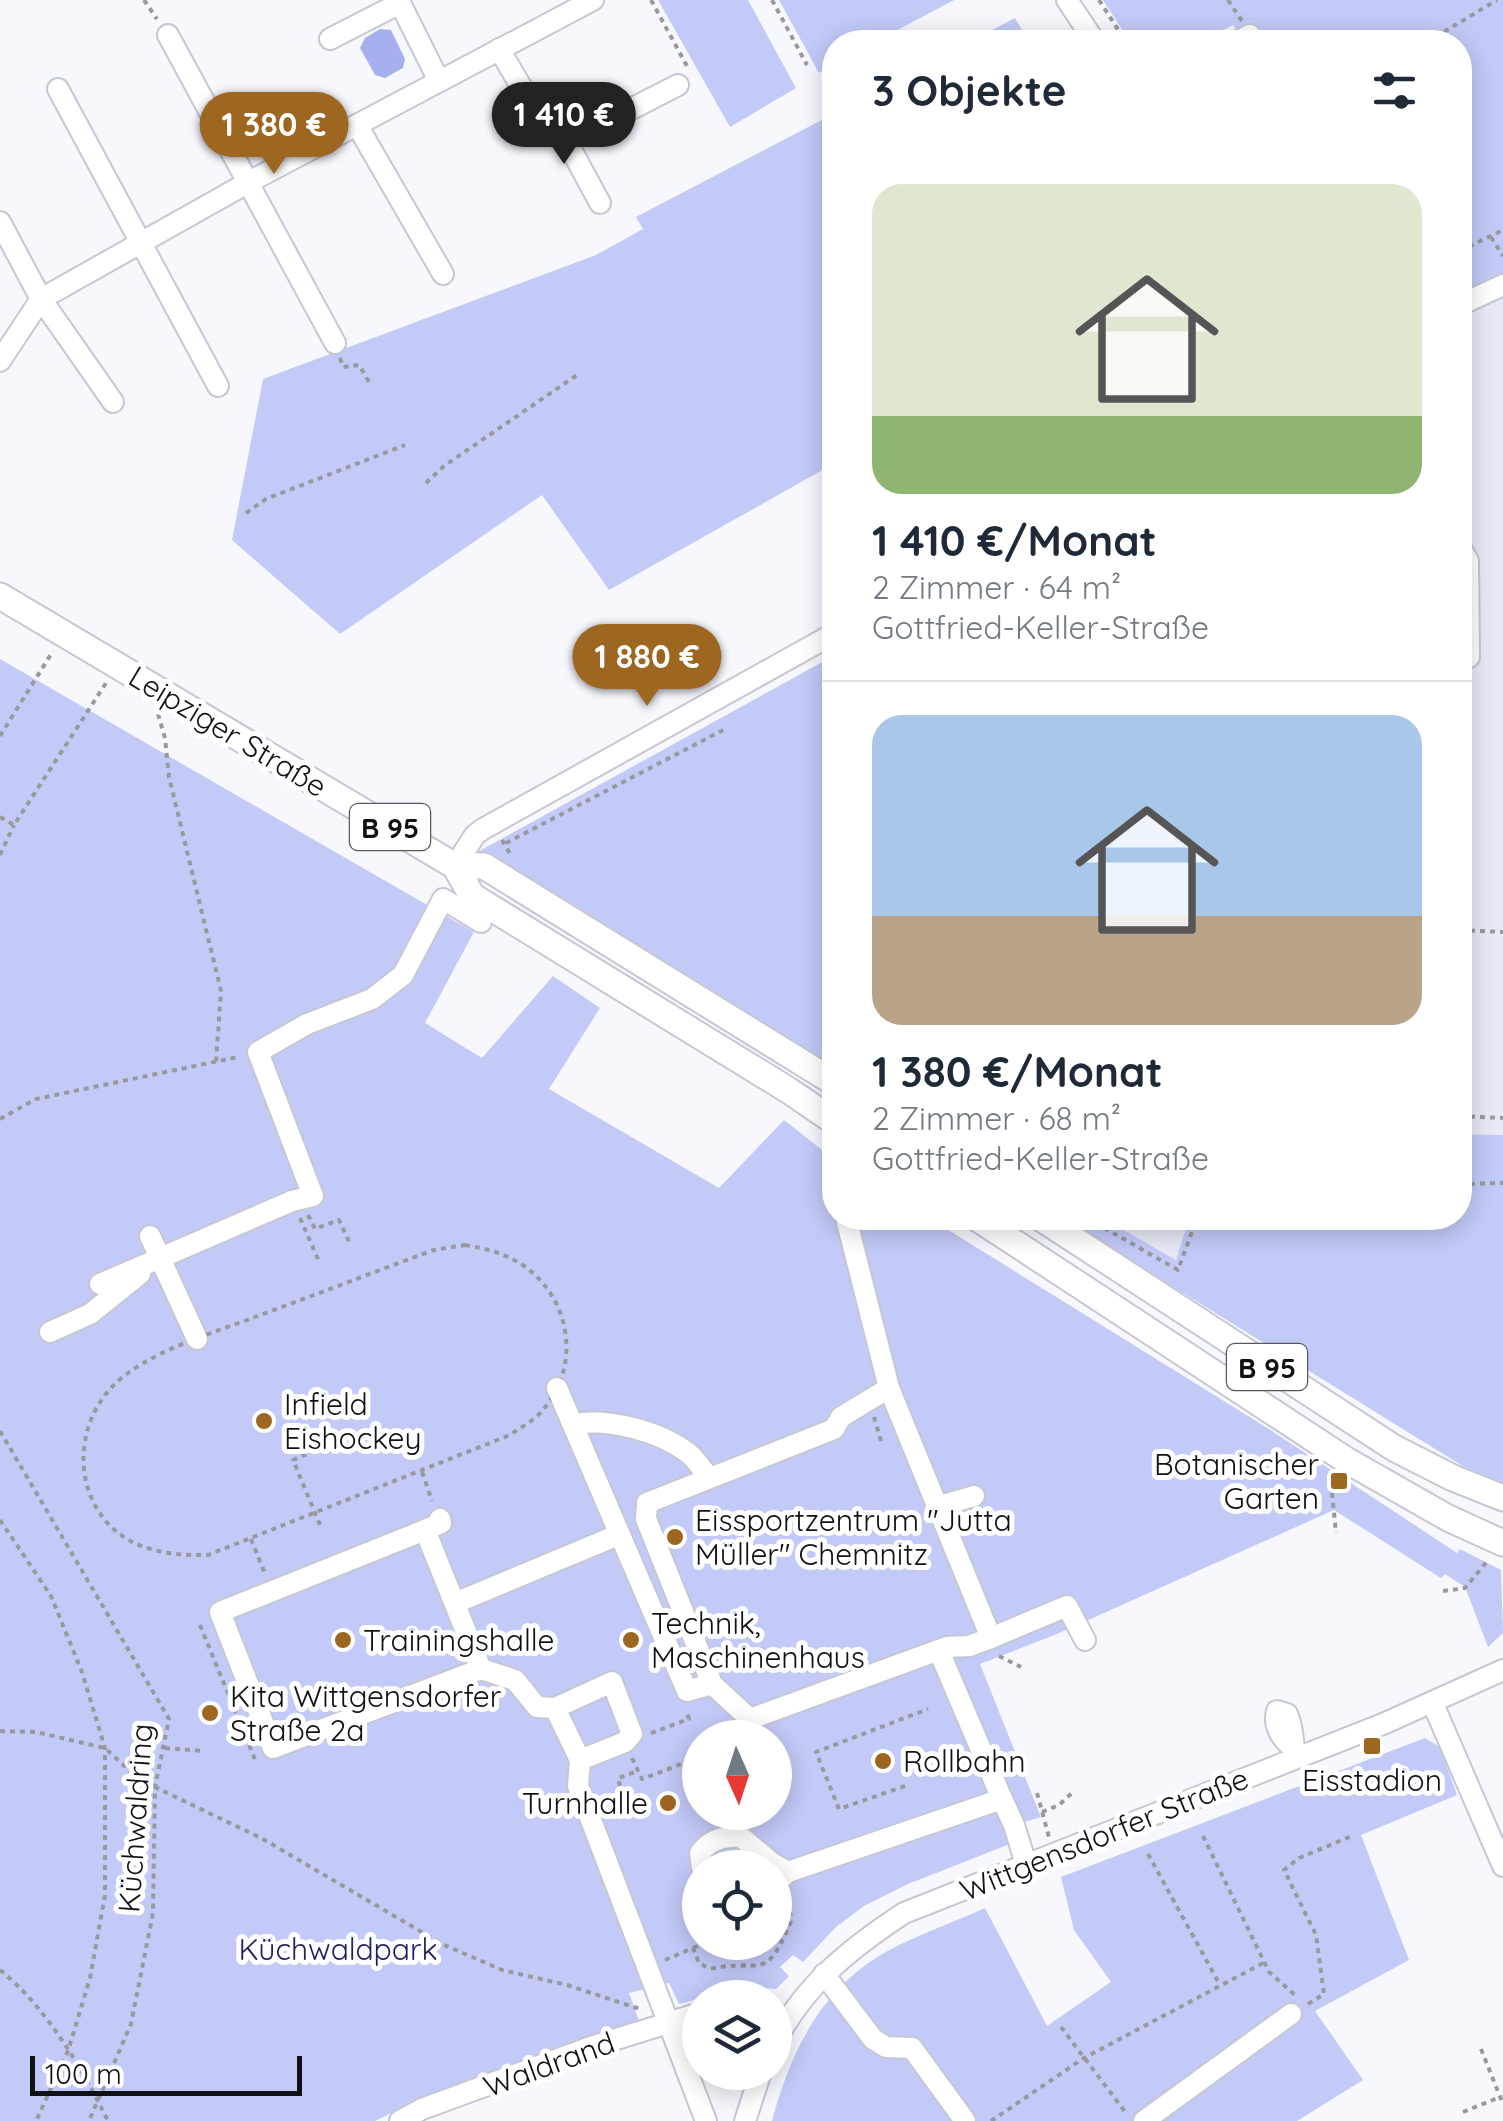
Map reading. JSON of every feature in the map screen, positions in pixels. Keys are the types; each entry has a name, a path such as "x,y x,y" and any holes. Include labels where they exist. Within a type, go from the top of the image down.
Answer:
{"main road":[{"name":"Leipziger Straße","path":"0,596 455,866 472,896 822,1113"},
{"name":"Leipziger Straße","path":"455,866 484,866 822,1075"},
{"name":"B 95","path":"995,1230 1377,1479 1498,1545"},
{"name":"B 95","path":"1059,1230 1377,1438 1452,1478 1503,1498"}],"street":[{"path":"0,362 41,299 249,182 593,0"},
{"path":"1067,0 1087,30"},
{"path":"330,39 403,1 439,80"},
{"path":"168,35 335,343"},
{"path":"498,49 543,124 568,142 600,203"},
{"path":"568,142 678,85"},
{"path":"58,89 218,386"},
{"path":"357,125 442,274"},
{"path":"0,222 41,299 114,402"},
{"path":"1472,299 1503,285"},
{"path":"455,866 483,829 822,640"},
{"path":"100,1284 312,1196 258,1052 308,1024 372,999 403,974 443,899 481,922"},
{"path":"849,1230 889,1388 993,1642"},
{"path":"150,1236 197,1339"},
{"path":"57,1337 160,1258"},
{"path":"558,1388 687,1691 712,1684"},
{"path":"889,1388 841,1418 834,1429 647,1502 646,1519 712,1684 750,1719 939,1651 993,1642 1068,1606 1085,1640"},
{"path":"574,1424 597,1420 627,1425 690,1454 709,1478"},
{"path":"936,1506 974,1496"},
{"path":"480,1669 432,1524 220,1612 273,1748 480,1669 516,1680 536,1707 554,1708 612,1682 632,1734 625,1742 580,1760"},
{"path":"455,1603 618,1535"},
{"path":"661,1635 689,1623"},
{"path":"939,1651 1014,1824 1026,1864"},
{"name":"Wittgensdorfer Straße","path":"1474,1682 1503,1657"},
{"name":"Wittgensdorfer Straße","path":"792,2005 854,1945 904,1913 1294,1752 1433,1704 1503,1670"},
{"path":"1433,1704 1498,1840 1503,1866"},
{"path":"554,1708 580,1760 578,1786 706,2121"},
{"path":"792,1875 1002,1800"},
{"path":"702,1850 719,1838 741,1836 756,1850"},
{"path":"824,1974 873,2039 886,2047 912,2048 965,2121"},
{"name":"Waldrand","path":"400,2121 665,2014 682,2014"},
{"path":"1144,2121 1291,2014"},
{"path":"746,2121 755,2090"}],"path":[{"path":"144,0 168,35"},
{"path":"651,0 690,72 689,79 678,85"},
{"path":"772,0 807,65"},
{"path":"1099,0 1118,30"},
{"path":"1447,30 1497,0"},
{"path":"1472,246 1503,230"},
{"path":"1491,237 1503,256"},
{"path":"343,367 359,364 369,382"},
{"path":"426,482 577,375"},
{"path":"246,513 266,500 405,445"},
{"path":"0,736 64,634"},
{"path":"0,854 14,825 118,666"},
{"path":"150,683 165,738 168,777 221,991 216,1062"},
{"path":"506,842 727,728"},
{"path":"0,817 14,825"},
{"path":"483,829 506,842 516,866"},
{"path":"1472,931 1503,932"},
{"path":"0,1119 36,1099 258,1052"},
{"path":"1472,1117 1503,1118"},
{"path":"1472,1184 1503,1183"},
{"path":"301,1200 315,1229 340,1220 351,1246"},
{"path":"303,1224 318,1260"},
{"path":"1108,1230 1178,1270 1193,1230"},
{"path":"465,1245 498,1251 526,1268 548,1291 566,1321 567,1355 558,1388 538,1416 510,1435 208,1555 178,1556 147,1550 119,1533 97,1508 84,1479 84,1446 92,1414 110,1388 134,1368 197,1339 434,1250 465,1245"},
{"path":"874,1417 881,1441"},
{"name":"Küchwaldring","path":"0,1431 170,1720 156,1788 153,1913 132,2024 89,2121"},
{"path":"320,1526 293,1460 330,1444"},
{"path":"1328,1447 1336,1534"},
{"path":"422,1470 431,1496"},
{"path":"0,1520 50,1596 82,1672 106,1748 105,1895 90,1978 68,2052 36,2121"},
{"path":"251,1538 259,1562"},
{"path":"1443,1591 1465,1588 1498,1545"},
{"path":"200,1625 256,1762"},
{"path":"993,1642 999,1656 1021,1667"},
{"path":"905,1786 839,1809 816,1752 928,1709"},
{"path":"646,1788 625,1742 690,1719"},
{"path":"0,1731 36,1732 106,1748 132,1773 156,1788 263,1839 442,1944 502,1970 665,2014"},
{"path":"165,1748 204,1751"},
{"path":"642,1779 682,1764"},
{"path":"620,1786 618,1778 638,1771"},
{"path":"1042,1812 1059,1805 1074,1791"},
{"path":"1037,1793 1054,1854"},
{"path":"1203,1836 1269,1972 1306,2005 1324,1994 1316,1935 1284,1870 1299,1858 1352,1836"},
{"path":"1148,1854 1220,1985"},
{"path":"648,1967 682,1953"},
{"path":"698,1960 710,1969 744,1967 768,1960"},
{"path":"741,1960 744,1967"},
{"path":"991,2121 1084,2058 1265,1962"},
{"path":"0,1970 26,1991 108,2121"},
{"path":"1061,2027 1132,2121"},
{"path":"1463,2112 1502,2101 1481,2049"}],"shaded area":[{"path":"380,29 391,30 405,59 403,68 385,78 375,75 360,48 365,38"},
{"path":"1503,277 1503,1135 1472,1134 1472,291"},
{"path":"1124,1230 1185,1230 1176,1260"}],"green space":[{"path":"658,0 748,0 796,88 730,127"},
{"path":"779,0 954,0 898,30 822,30 819,73"},
{"path":"1103,0 1503,0 1503,277 1472,291 1472,30 1237,30 1233,25 1223,30 1122,30"},
{"path":"1015,18 1022,30 992,30"},
{"path":"822,120 822,470 609,590 542,495 340,634 232,540 263,379 596,255 643,229 636,217"},
{"name":"Küchwaldpark","path":"0,659 474,932 425,1023 482,1058 553,976 600,1008 549,1089 719,1188 784,1120 822,1150 822,1230 948,1230 1269,1429 1457,1553 1460,1549 1501,1570 1503,1633 1488,1647 1465,1587 1445,1574 1441,1578 1334,1510 1057,1634 980,1664 1041,1817 1021,1823 1010,1844 908,1884 864,1906 836,1927 803,1962 792,1956 792,1850 682,1850 682,1960 788,1960 780,1967 789,1976 785,1980 682,1980 679,2004 669,1983 629,1993 639,2021 419,2100 375,2121 0,2121"},
{"path":"822,662 822,1069 474,854"},
{"path":"1472,1134 1503,1135 1503,1491 1081,1230 1124,1230 1176,1260 1185,1230 1472,1230"},
{"path":"1425,1738 1440,1747 1457,1795 1361,1835 1409,1960 1315,2011 1363,2080 1297,2121 772,2121 781,2090 792,2090 792,2062 799,2047 826,2003 843,1984 886,1952 985,1908 1047,2026 1111,1982 1074,1930 1061,1877"}],"place":[{"name":"Infield Eishockey","path":"264,1421"},
{"name":"Botanischer Garten","path":"1339,1481"},
{"name":"Eissportzentrum \"Jutta Müller\" Chemnitz","path":"675,1537"},
{"name":"Trainingshalle","path":"343,1640"},
{"name":"Technik, Maschinenhaus","path":"631,1640"},
{"name":"Kita Wittgensdorfer Straße 2a","path":"210,1713"},
{"name":"Eisstadion","path":"1372,1746"},
{"name":"Rollbahn","path":"883,1761"},
{"name":"Turnhalle","path":"668,1803"}]}
